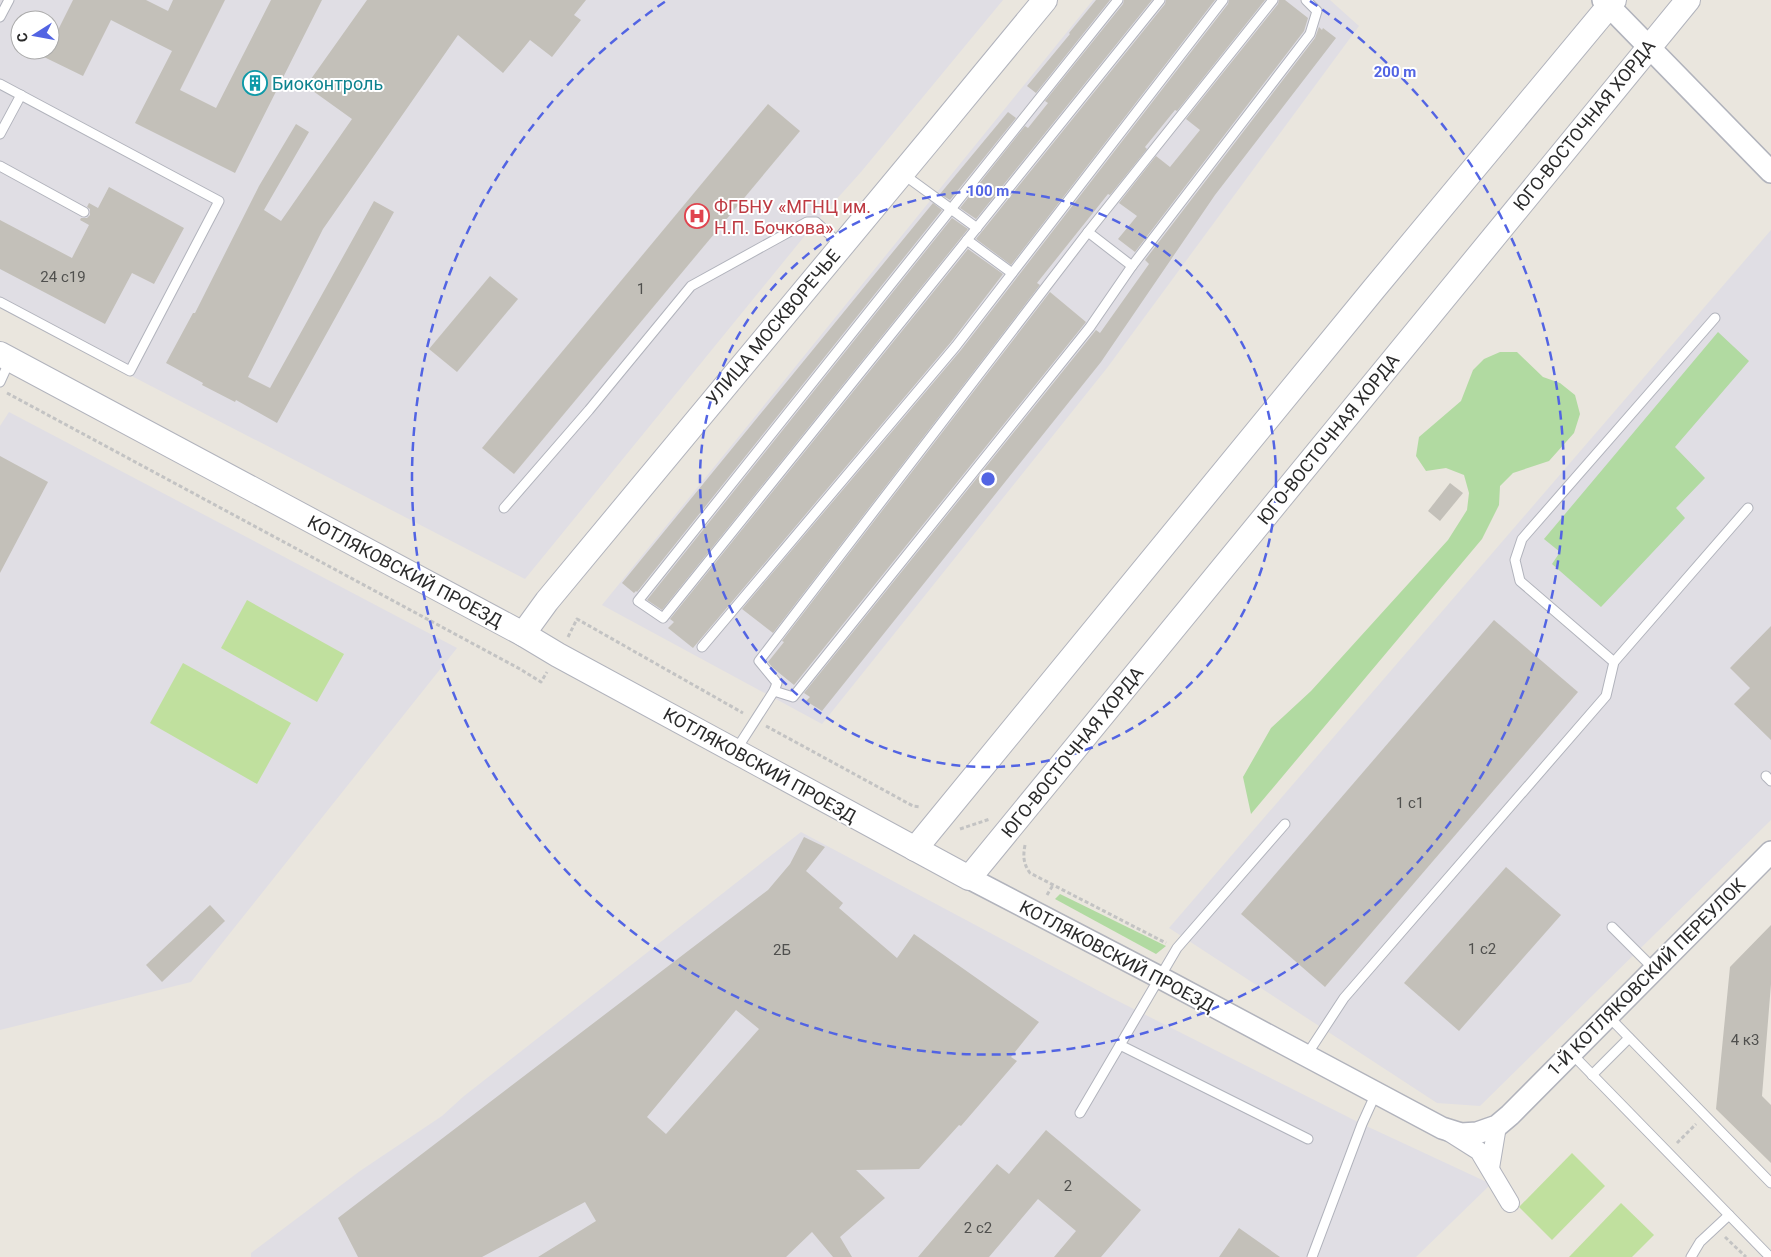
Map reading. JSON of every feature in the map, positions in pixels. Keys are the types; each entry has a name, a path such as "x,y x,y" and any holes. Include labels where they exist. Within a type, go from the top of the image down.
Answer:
{"main road":[{"name":"УЛИЦА МОСКВОРЕЧЬЕ","path":"523,634 547,601 1046,0"},
{"name":"ЮГО-ВОСТОЧНАЯ ХОРДА","path":"969,878 1688,0"},
{"path":"915,849 1609,2"},
{"name":"КОТЛЯКОВСКИЙ ПРОЕЗД","path":"5,357 523,634 558,655 969,878"}],"street":[{"path":"1609,2 1648,47 1771,172"},
{"name":"1-Й КОТЛЯКОВСКИЙ ПЕРЕУЛОК","path":"1522,1102 1771,852"},
{"name":"КОТЛЯКОВСКИЙ ПРОЕЗД","path":"969,878 1442,1128 1461,1134 1477,1133 1497,1126 1522,1102"},
{"path":"1490,1168 1497,1126"},
{"path":"1442,1128 1479,1151 1510,1203"}],"lane":[{"path":"0,17 9,0"},
{"path":"1118,0 638,601 663,618 1160,0"},
{"path":"702,647 956,346 1223,0"},
{"path":"735,751 774,691 777,683 760,661 1088,232 1273,0"},
{"path":"774,691 793,697 1090,327 1132,266 1310,34 1317,11 1306,0"},
{"path":"0,84 219,201 130,371 0,302"},
{"path":"0,134 21,95"},
{"path":"0,166 84,212"},
{"path":"903,174 977,228"},
{"path":"504,508 590,410 691,286 808,222 816,222 841,246"},
{"path":"1088,232 1132,266"},
{"path":"967,240 1012,273"},
{"path":"1614,662 1520,581 1515,560 1522,539 1715,318"},
{"path":"0,382 5,357"},
{"path":"1306,1056 1344,998 1606,696 1614,662 1748,508"},
{"path":"1080,1113 1177,948 1285,824"},
{"path":"1612,927 1654,969"},
{"path":"1608,1016 1771,1183"},
{"path":"1592,1075 1629,1038"},
{"path":"1120,1046 1308,1139"},
{"path":"1571,1053 1770,1257"},
{"path":"1312,1257 1362,1124 1376,1094"},
{"path":"1691,1257 1700,1242 1729,1215"}],"path":[{"path":"953,824 960,829 995,818"},
{"path":"1027,840 1023,855 1024,865 1030,873 1177,948"},
{"path":"1047,895 1053,885"},
{"path":"1668,1152 1705,1115"},
{"path":"1719,1243 1725,1236 1746,1257"}],"shaded area":[{"path":"0,0 1003,0 861,172 816,222 525,579 0,308"},
{"path":"1093,0 1330,0 1359,26 1107,368 822,724 602,605"},
{"path":"1771,230 1771,820 1480,1106 1437,1103 1169,928"},
{"path":"9,412 457,648 191,982 0,1030 0,426"},
{"path":"801,832 1112,998 1362,1124 1491,1184 1416,1257 251,1257 251,1253 360,1171 442,1116 464,1096"}],"green space":[{"path":"1718,332 1749,361 1675,447 1705,478 1676,508 1685,518 1601,607 1552,564 1560,552 1544,539"},
{"path":"1500,352 1517,352 1543,377 1560,383 1575,395 1580,414 1574,433 1549,461 1513,473 1500,486 1499,505 1482,539 1251,814 1243,777 1271,728 1311,691 1448,540 1467,510 1469,493 1464,475 1446,468 1426,471 1416,456 1419,437 1461,401 1473,370 1484,359"},
{"path":"247,600 344,654 317,702 221,648"},
{"path":"183,663 291,723 257,784 150,723"},
{"path":"1060,894 1166,946 1156,954 1055,899"},
{"path":"1572,1153 1605,1186 1552,1240 1519,1207"},
{"path":"1621,1203 1654,1235 1632,1257 1569,1257"}],"building":[{"name":"Биоконтроль","path":"73,0 146,0 168,11 173,0 225,0 180,90 216,108 271,0 322,0 235,173 135,123 172,51 111,20 83,76 50,60 60,60 60,26"},
{"path":"367,0 586,0 574,15 581,20 552,57 530,40 503,73 458,35 323,229 248,377 270,388 374,201 394,212 277,423 236,400 235,402 202,385 203,383 166,363 193,313 195,313 259,186 296,124 309,132 264,210 281,221 352,119 306,86"},
{"path":"1096,0 1110,0 1036,93 1027,86"},
{"path":"1124,0 1152,0 976,219 960,208 1025,126 1028,128 1048,103 1045,101 1123,4"},
{"path":"1166,0 1215,0 1011,265 976,239 1165,4"},
{"path":"1229,0 1265,0 1177,111 1175,110 1145,147 1147,149 1110,195 1108,194 1037,283 1040,285 773,633 742,609 961,350 1228,4"},
{"path":"1279,0 1285,0 1308,18 1304,31 1135,252 1118,239 1137,216 1119,203 1156,156 1170,167 1200,130 1186,119 1278,4"},
{"path":"1319,27 1336,38 1215,195 1101,362 822,711 806,701 810,697 804,693 1096,330 1100,333 1149,264 1145,260 1315,38"},
{"path":"768,104 800,131 514,474 482,448"},
{"path":"1008,112 1016,118 950,200 940,194"},
{"path":"109,187 184,228 154,284 132,273 105,324 0,269 0,220 72,258 89,225 80,220 81,218 87,218 90,215 90,209 87,207 89,203 98,208"},
{"path":"933,203 942,210 637,592 634,593 622,583"},
{"path":"952,218 968,229 662,610 647,600"},
{"path":"968,249 1003,274 951,342 693,648 668,628 674,622 670,619"},
{"path":"490,276 518,299 457,372 429,349"},
{"path":"1050,292 1086,322 794,685 768,662 784,642 782,641"},
{"path":"0,456 48,482 0,573"},
{"path":"1450,483 1463,493 1440,521 1428,511"},
{"path":"1494,620 1578,692 1325,987 1241,914"},
{"path":"1771,626 1771,740 1734,704 1750,688 1730,668"},
{"path":"804,837 825,847 806,871 843,903 839,908 897,958 914,934 1039,1022 1011,1057 1017,1061 961,1126 959,1125 919,1169 856,1170 885,1198 840,1237 852,1257 833,1257 812,1232 786,1257 538,1257 596,1221 585,1202 482,1257 358,1257 338,1218 768,890 790,864","holes":["736,1010 759,1029 666,1134 647,1117"]},
{"path":"1506,867 1561,915 1459,1031 1404,983"},
{"path":"210,905 225,921 162,982 146,965"},
{"path":"1771,925 1771,984 1762,1096 1771,1105 1771,1163 1716,1109 1730,967"},
{"path":"1046,1130 1141,1210 1101,1257 1054,1257 1076,1231 1038,1199 989,1257 918,1257 997,1164 1009,1174"},
{"path":"1239,1228 1280,1257 1219,1257"}],"place":[{"name":"Биоконтроль","path":"255,83"},
{"name":"ФГБНУ «МГНЦ им. Н.П. Бочкова»","path":"697,216"}]}
